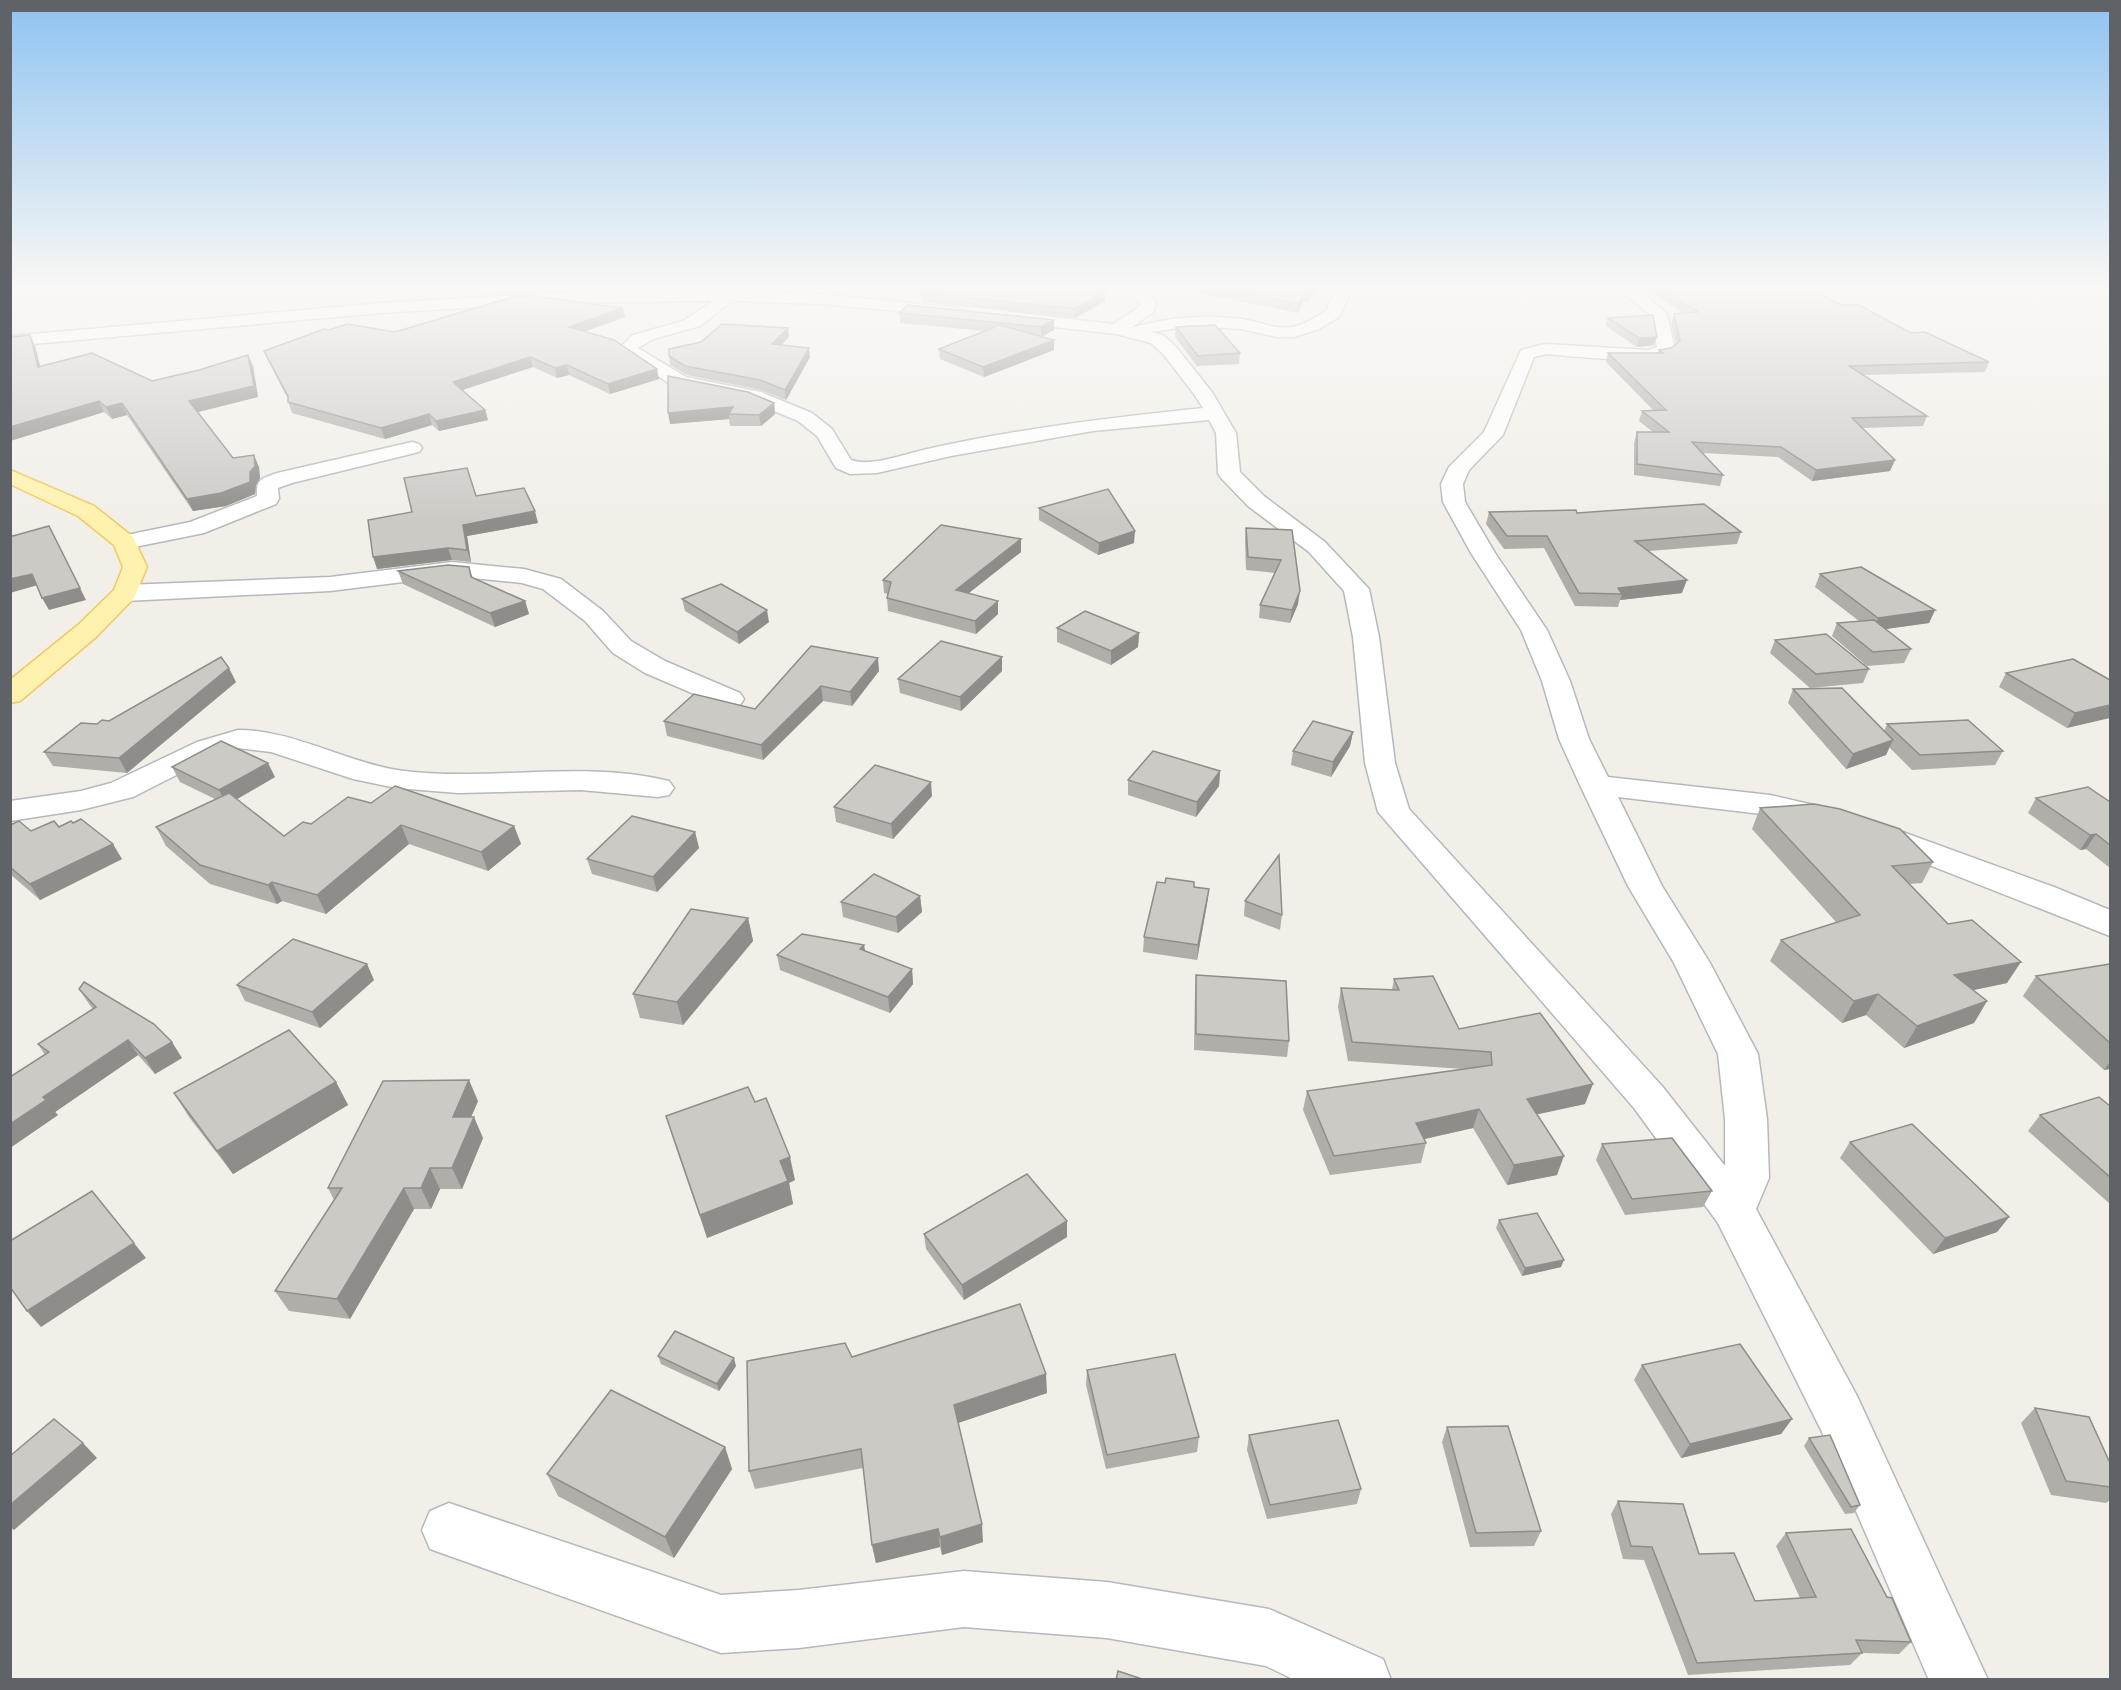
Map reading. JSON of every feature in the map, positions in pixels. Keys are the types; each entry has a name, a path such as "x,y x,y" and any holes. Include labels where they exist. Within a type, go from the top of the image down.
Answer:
{"main road":[{"path":"10,476 86,511 125,542 135,567 125,593 87,632 10,695"}],"street":[{"path":"649,363 680,382 754,396 806,417 825,433 840,459 850,468 877,467 951,450 1093,425 1216,413"},
{"path":"1180,363 1203,392 1226,433 1229,473 1256,501 1317,547 1356,589 1366,637 1380,763 1394,812 1648,1097 1734,1210 1839,1413 1959,1680"},
{"path":"1523,363 1493,435 1460,467 1452,484 1454,502 1483,553 1534,630 1556,681 1574,739 1596,785 1645,886 1692,963 1738,1054 1746,1119 1747,1178 1734,1210"},
{"path":"125,542 196,528 216,521 268,499 267,485 285,478 412,448"},
{"path":"125,593 330,584 452,569 524,576 552,584 594,616 622,647 655,667 730,699"},
{"path":"10,811 74,802 123,789 200,751 240,738 259,740 364,772 410,782 449,785 612,782 658,788"},
{"path":"1596,785 1770,805 1839,820 1908,843 2110,924"},
{"path":"449,1530 721,1624 799,1619 964,1599 1107,1610 1269,1638 1362,1680"}],"building":[{"path":"10,363 37,363 38,367 54,363 113,363 152,381 222,363 250,363 254,386 189,401 233,458 254,455 255,466 250,472 250,482 221,493 187,499 122,403 106,407 99,401 10,427"},
{"path":"270,363 512,363 453,382 485,410 436,421 429,414 381,428 288,402 288,396"},
{"path":"543,363 648,363 657,369 608,384 567,365 555,368"},
{"path":"680,363 801,363 785,390 760,380 685,366"},
{"path":"973,363 994,363 983,367"},
{"path":"1618,363 1959,363 1849,366 1927,416 1852,418 1895,460 1816,470 1781,447 1692,442 1723,475 1637,464 1637,432 1669,432 1642,411 1666,410"},
{"path":"668,376 748,392 774,403 759,415 729,414 733,407 668,413"},
{"path":"467,468 476,496 524,488 535,511 463,525 467,550 448,548 373,557 368,520 412,512 404,478"},
{"path":"1108,489 1135,531 1099,543 1039,508"},
{"path":"1704,504 1741,532 1635,541 1687,580 1618,588 1622,594 1579,593 1547,536 1507,536 1489,512 1576,510 1577,513"},
{"path":"941,525 1021,539 956,590 998,601 975,621 887,598 891,582 883,580"},
{"path":"49,526 80,588 42,598 32,574 10,579 10,535"},
{"path":"1246,528 1292,530 1300,591 1292,610 1260,605 1281,560 1248,557"},
{"path":"448,565 469,567 471,577 525,601 490,613 398,571"},
{"path":"1861,567 1935,610 1878,618 1820,574"},
{"path":"721,584 767,610 737,632 682,599"},
{"path":"1085,611 1139,633 1111,651 1057,628"},
{"path":"1874,620 1911,649 1873,652 1837,623"},
{"path":"1826,634 1869,669 1816,674 1775,640"},
{"path":"941,641 1002,657 960,697 898,679"},
{"path":"811,646 878,658 850,692 821,686 761,745 664,721 694,694 755,709"},
{"path":"221,657 229,668 119,758 44,752 81,723 97,724 102,720 109,721"},
{"path":"2073,659 2110,680 2110,705 2075,713 2006,673"},
{"path":"1842,688 1893,740 1853,754 1793,689"},
{"path":"1968,720 2003,751 1920,755 1887,724"},
{"path":"1313,721 1353,732 1333,762 1293,751"},
{"path":"221,741 268,763 219,790 172,767"},
{"path":"1153,751 1220,771 1197,802 1128,780"},
{"path":"875,765 931,782 891,824 834,807"},
{"path":"395,786 514,826 481,852 401,825 317,895 272,882 268,885 200,865 156,827 229,793 284,836 303,822 311,824 348,797 371,803"},
{"path":"2088,787 2110,802 2110,845 2096,834 2090,835 2036,798"},
{"path":"1814,804 1840,809 1900,829 1933,862 1892,866 1948,924 1972,920 2021,962 1954,975 1987,1001 1917,1026 1878,994 1854,1001 1781,940 1860,915 1760,808"},
{"path":"632,816 695,832 653,877 587,859"},
{"path":"81,819 113,844 30,884 10,867 10,825 19,821 31,831 54,821 59,827"},
{"path":"1279,855 1282,915 1245,901"},
{"path":"874,874 920,896 896,917 841,902"},
{"path":"1166,878 1194,882 1194,887 1209,889 1198,945 1144,937 1157,882 1165,883"},
{"path":"691,909 748,918 677,1002 633,994"},
{"path":"802,934 864,945 860,949 912,969 888,997 777,955"},
{"path":"293,939 367,964 312,1012 237,985"},
{"path":"2110,964 2110,1043 2036,976"},
{"path":"1196,975 1286,981 1289,1041 1196,1034"},
{"path":"1433,976 1459,1029 1540,1013 1593,1084 1527,1099 1564,1156 1514,1165 1479,1109 1416,1123 1426,1143 1334,1156 1307,1091 1492,1065 1491,1052 1352,1042 1341,988 1399,990 1394,979"},
{"path":"84,982 154,1024 172,1042 145,1058 128,1040 43,1097 46,1100 10,1124 10,1077 49,1052 38,1044 96,1007 79,989"},
{"path":"289,1030 336,1082 217,1151 174,1093"},
{"path":"469,1080 453,1117 474,1117 452,1168 430,1168 421,1188 404,1188 337,1299 275,1291 342,1188 328,1188 383,1081"},
{"path":"748,1087 755,1102 766,1098 790,1157 780,1161 788,1181 700,1215 666,1116"},
{"path":"2099,1097 2110,1106 2110,1177 2040,1115"},
{"path":"1912,1124 2009,1217 1945,1238 1850,1142"},
{"path":"1672,1138 1712,1191 1632,1199 1602,1144"},
{"path":"1027,1174 1067,1221 962,1285 924,1234"},
{"path":"92,1191 134,1243 27,1311 10,1287 10,1241"},
{"path":"1537,1213 1564,1260 1525,1268 1499,1220"},
{"path":"1020,1304 1046,1374 954,1405 982,1524 940,1537 938,1529 872,1545 861,1449 749,1471 747,1361 845,1343 852,1357"},
{"path":"675,1331 734,1358 717,1384 658,1356"},
{"path":"1740,1344 1792,1419 1690,1444 1642,1365"},
{"path":"1175,1354 1199,1437 1107,1455 1087,1370"},
{"path":"611,1390 725,1447 665,1537 547,1474"},
{"path":"2035,1408 2089,1417 2110,1463 2110,1487 2066,1481"},
{"path":"54,1419 83,1443 10,1505 10,1456"},
{"path":"1338,1420 1361,1489 1270,1505 1249,1435"},
{"path":"1508,1426 1541,1531 1476,1533 1447,1427"},
{"path":"1830,1435 1860,1505 1851,1507 1809,1438"},
{"path":"1618,1501 1683,1504 1699,1554 1734,1553 1755,1601 1816,1597 1786,1533 1851,1529 1887,1597 1892,1598 1911,1642 1856,1640 1862,1653 1697,1663 1652,1547 1631,1546"},
{"path":"1118,1671 1145,1680 1116,1680"}]}
